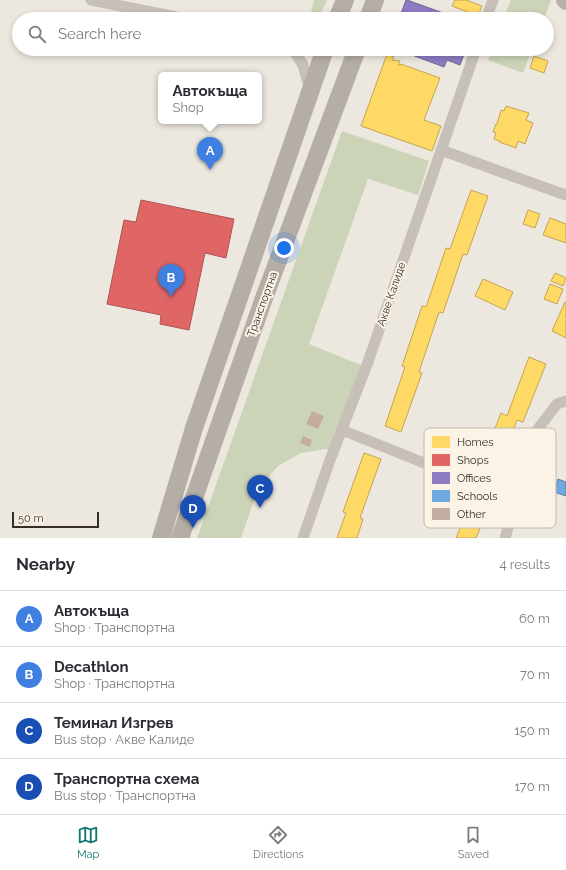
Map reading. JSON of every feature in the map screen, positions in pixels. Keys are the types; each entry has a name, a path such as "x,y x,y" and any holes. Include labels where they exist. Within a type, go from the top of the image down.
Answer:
{"main road":[{"path":"339,12 344,0"},
{"path":"371,12 375,0"},
{"path":"161,538 194,428 323,56"},
{"name":"Транспортна","path":"180,538 264,298 354,56"}],"street":[{"path":"91,0 152,12"},
{"path":"489,12 493,0"},
{"path":"297,56 303,65 310,92"},
{"name":"Акве Калиде","path":"303,538 330,460 368,362 474,56"},
{"path":"441,150 515,178 566,195"},
{"path":"539,428 557,404 566,401"},
{"path":"342,430 424,463"},
{"path":"504,538 508,528"}],"green space":[{"path":"314,0 327,0 321,12 311,12"},
{"path":"511,0 551,0 547,12 506,12"},
{"path":"489,56 529,56 523,73 488,60"},
{"path":"342,131 429,161 418,195 368,179 309,344 366,367 336,453 326,449 301,453 278,466 258,489 241,538 197,538"}],"building: Homes":[{"path":"455,0 466,0 482,6 480,12 468,12 452,6"},
{"path":"386,56 392,56 394,57 392,60 400,61 398,65 401,64 440,78 424,120 441,126 432,151 361,126"},
{"path":"534,56 548,61 544,73 530,68"},
{"path":"506,106 529,113 526,120 533,123 525,144 518,141 516,148 494,139 496,133 493,132 501,110 504,111"},
{"path":"471,190 488,196 467,255 463,254 443,313 439,312 419,372 422,373 401,432 385,426 405,367 402,366 422,306 426,307 446,248 450,249"},
{"path":"528,210 540,214 535,228 523,224"},
{"path":"550,218 566,224 566,243 543,235"},
{"path":"555,273 566,278 563,286 551,281"},
{"path":"483,279 513,292 505,310 475,296"},
{"path":"550,284 563,289 557,304 544,299"},
{"path":"566,302 566,338 552,331"},
{"path":"529,357 546,364 523,422 517,420 514,428 495,428 501,413 507,416"},
{"path":"364,453 381,459 360,518 363,519 357,538 337,538 346,513 343,512"},
{"path":"460,528 480,528 476,538 456,538"}],"building: Shops":[{"path":"141,200 234,219 226,258 205,253 189,330 160,324 161,315 107,304 124,220 136,222"}],"building: Offices":[{"path":"407,0 440,12 402,12"},
{"path":"415,56 463,56 460,65 447,60 444,67"}],"building: Schools":[{"path":"558,479 566,482 566,496 556,493"}],"building: Other":[{"path":"312,411 324,416 318,429 306,424"},
{"path":"303,436 312,440 310,447 300,443"}],"place":[{"name":"Автокъща","path":"210,170"},
{"name":"Decathlon","path":"171,297"},
{"name":"Теминал Изгрев","path":"260,508"},
{"name":"Транспортна схема","path":"193,528"}]}
